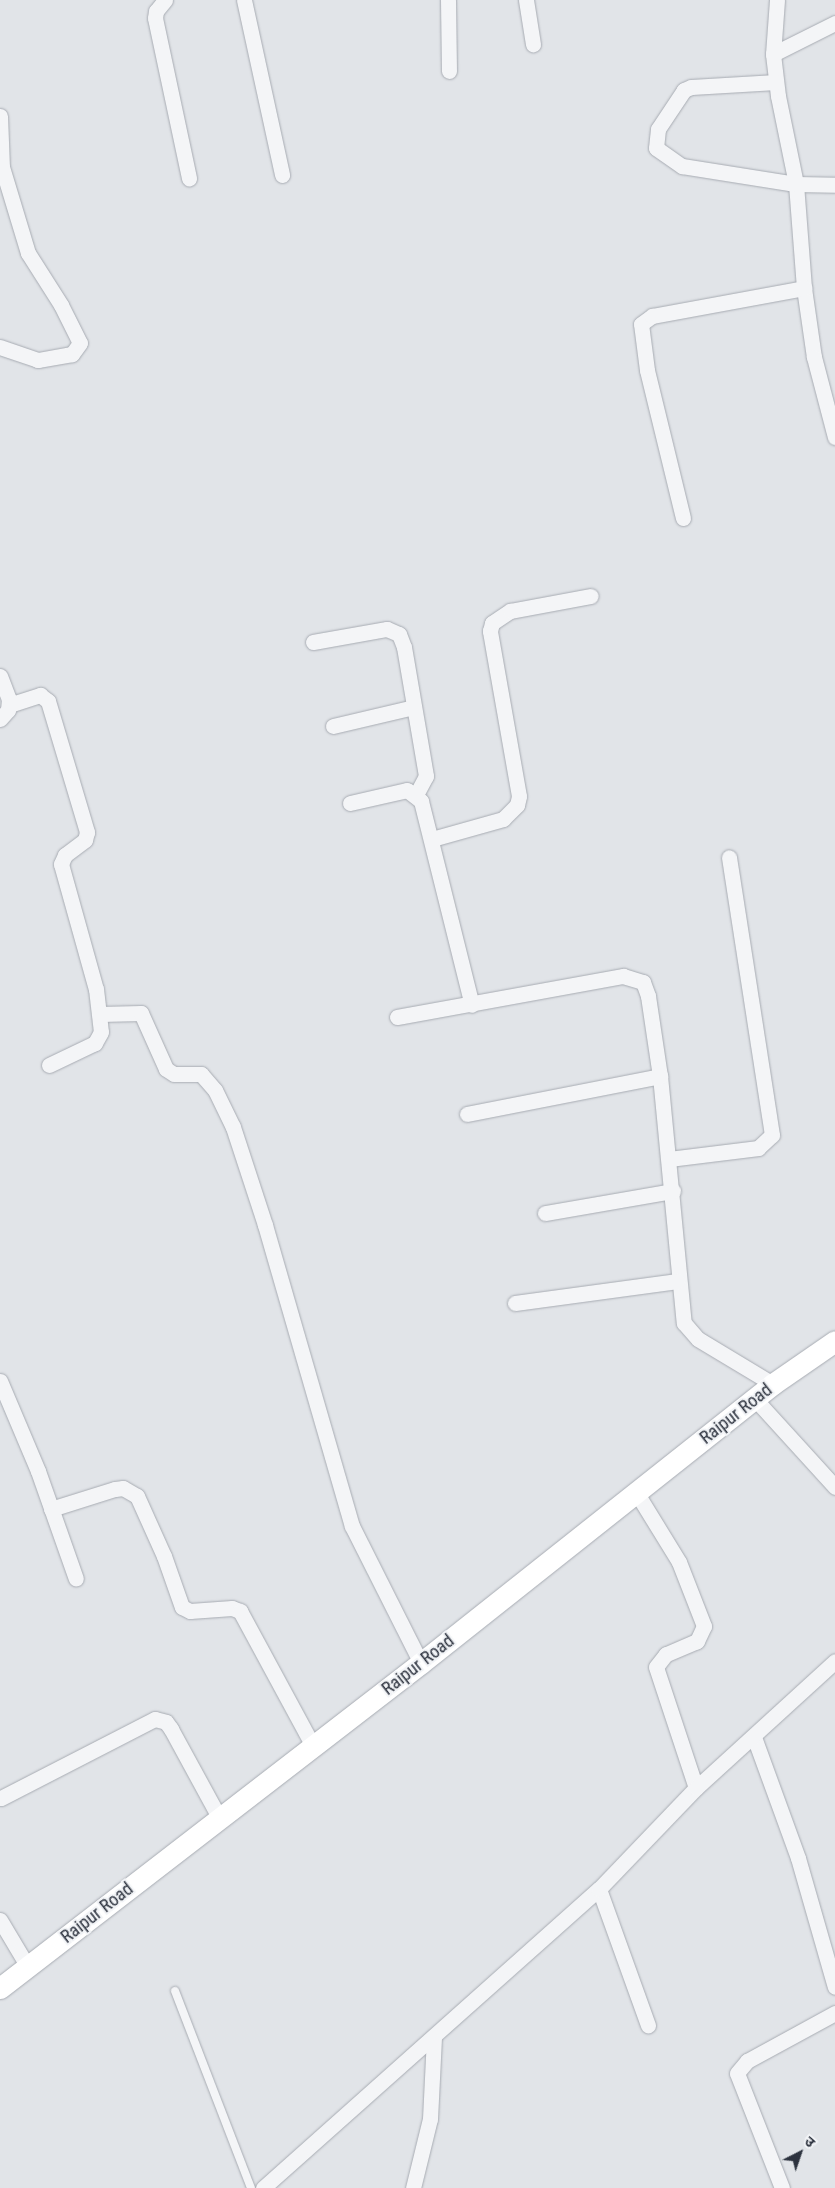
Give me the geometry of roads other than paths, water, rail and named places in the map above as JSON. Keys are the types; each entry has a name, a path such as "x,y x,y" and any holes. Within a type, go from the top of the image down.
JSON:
{"main road":[{"name":"Raipur Road","path":"0,1988 312,1744 421,1663 773,1384 835,1341"}],"street":[{"path":"164,0 156,11 155,18 190,178"},
{"path":"244,0 282,175"},
{"path":"448,0 449,71"},
{"path":"526,0 534,44"},
{"path":"777,0 773,54 776,82 796,184 804,288 814,357 835,437"},
{"path":"773,54 835,23"},
{"path":"776,82 691,86 680,94 673,110 662,122 655,143 663,156 682,166 796,184 835,185"},
{"path":"0,116 1,167 28,253 62,305 80,343 72,354 38,360 0,347"},
{"path":"683,518 647,370 641,324 652,316 804,288"},
{"path":"432,839 503,819 517,805 519,796 490,631 492,623 510,611 591,596"},
{"path":"313,642 388,629 395,631 404,647 426,776 416,794"},
{"path":"0,676 8,705"},
{"path":"0,719 8,705 40,695 52,709 87,832 85,840 65,855 61,864 100,1014 101,1032 94,1043 49,1065"},
{"path":"333,726 414,707"},
{"path":"350,803 401,790 416,794 425,811 472,1005"},
{"path":"669,1159 758,1148 772,1135 729,857"},
{"path":"398,1018 631,976 646,987 660,1076 673,1191 678,1281 682,1313 689,1332 773,1384"},
{"path":"100,1014 141,1013 166,1069 174,1074 201,1074 215,1090 233,1127 265,1225 352,1526 421,1663"},
{"path":"467,1114 660,1076"},
{"path":"544,1213 673,1191"},
{"path":"515,1303 678,1281"},
{"path":"0,1381 76,1579"},
{"path":"755,1398 835,1487"},
{"path":"51,1510 115,1489 123,1488 137,1496 164,1556 182,1607 190,1611 232,1608 240,1611 312,1744"},
{"path":"636,1492 679,1562 704,1626 700,1639 666,1654 656,1666 696,1788"},
{"path":"262,2188 599,1889 696,1788 835,1661"},
{"path":"1,1798 155,1719 166,1722 171,1729 219,1817"},
{"path":"754,1737 798,1858 835,1987"},
{"path":"599,1889 648,2024"},
{"path":"0,1920 28,1966"},
{"path":"782,2188 737,2073 747,2061 835,2013"},
{"path":"413,2188 430,2119 434,2037"}],"lane":[{"path":"175,1992 251,2188"}]}
